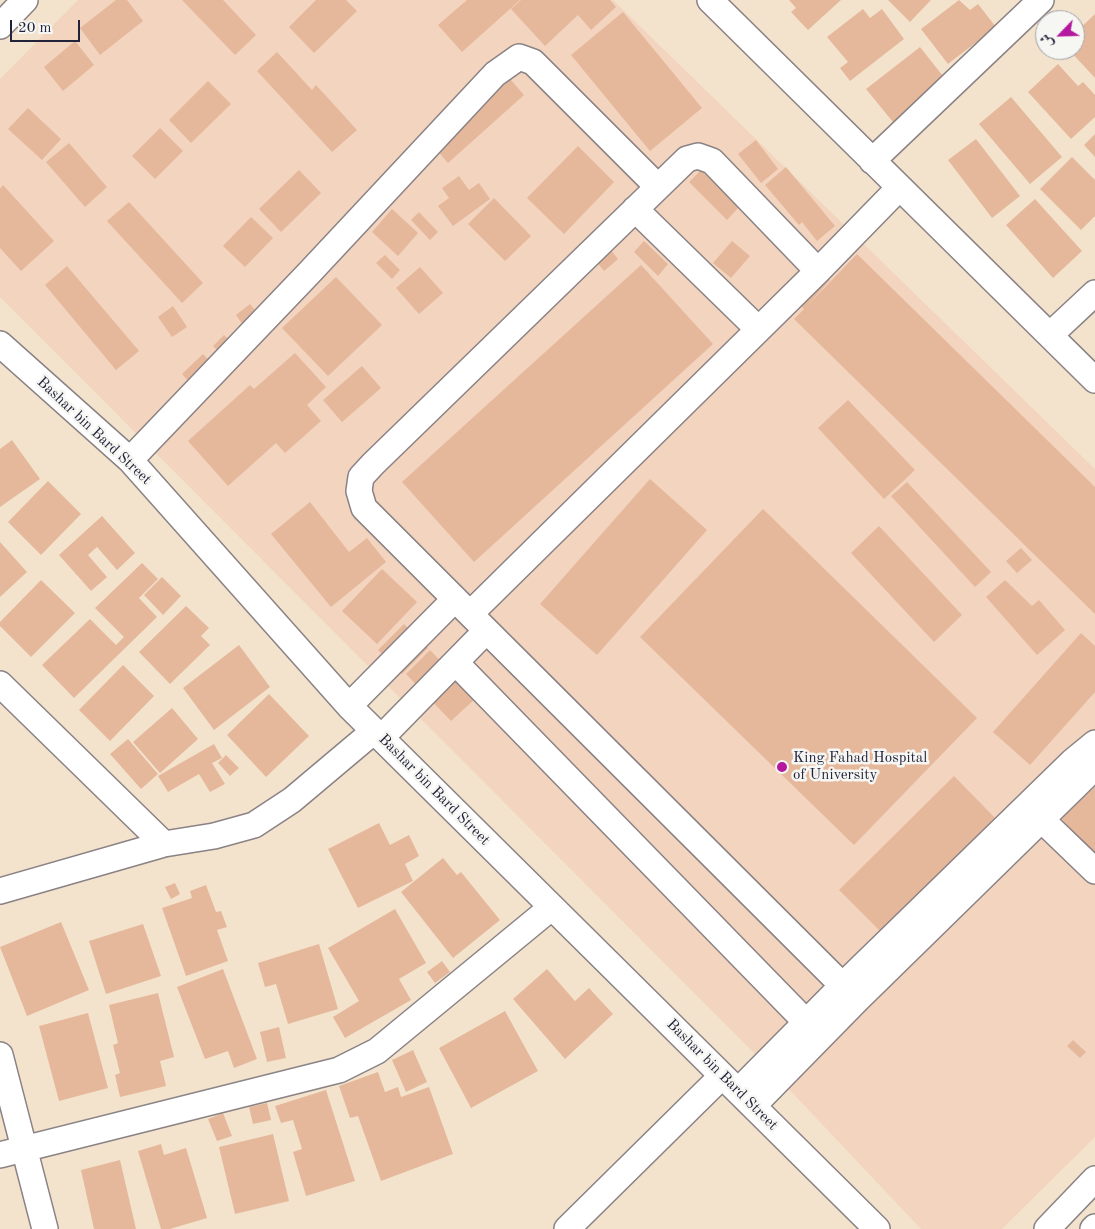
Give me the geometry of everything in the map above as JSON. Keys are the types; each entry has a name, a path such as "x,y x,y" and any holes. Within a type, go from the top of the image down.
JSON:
{"street":[{"path":"0,26 25,0"},
{"path":"710,0 1095,380"},
{"path":"872,161 1033,3"},
{"path":"130,460 310,273 496,74 519,57 533,62 658,187"},
{"path":"818,270 712,161 698,156 687,159 361,477 359,491 364,508 850,993"},
{"path":"349,706 470,615 899,188"},
{"path":"635,209 758,329"},
{"path":"1050,335 1095,292"},
{"name":"Bashar bin Bard Street","path":"0,344 130,460 349,706 877,1229"},
{"path":"0,891 164,844 214,836 254,825 292,800 377,734 456,663 470,615"},
{"path":"456,663 807,1023"},
{"path":"0,684 164,844"},
{"path":"738,1091 807,1023 850,993 1073,761 1095,743"},
{"path":"567,1229 738,1091 850,993 1042,820 1095,767"},
{"path":"1042,820 1095,871"},
{"path":"11,1152 339,1070 378,1051 552,907"},
{"path":"0,1056 11,1152 45,1229"},
{"path":"1046,1229 1095,1179"}],"shaded area":[{"name":"King Fahad Hospital of University","path":"78,0 613,0 1095,469 1095,1137 1002,1229 921,1229 765,1064 0,297 0,79"}],"building":[{"path":"116,0 127,0 143,21 100,55 80,28"},
{"path":"182,0 223,0 256,35 235,55"},
{"path":"316,0 346,0 357,11 314,53 289,27"},
{"path":"467,0 520,0 462,52 438,25"},
{"path":"521,0 610,0 616,7 591,30 578,15 545,46 511,9"},
{"path":"789,0 841,0 808,30 791,12 796,8"},
{"path":"888,0 931,0 910,22"},
{"path":"959,0 970,10 978,4 996,27 948,64 921,29"},
{"path":"863,9 870,18 882,9 904,39 850,81 840,68 848,62 827,37"},
{"path":"623,12 702,108 650,151 571,55"},
{"path":"1095,14 1095,78 1078,60 1085,60 1085,24"},
{"path":"75,41 94,65 63,91 44,67"},
{"path":"920,47 950,85 897,127 866,89"},
{"path":"277,52 312,90 316,85 357,130 332,152 257,71"},
{"path":"1058,64 1078,86 1083,82 1095,95 1095,117 1071,139 1028,92"},
{"path":"510,79 524,95 448,163 434,147"},
{"path":"208,81 231,104 191,143 169,120"},
{"path":"1011,97 1062,157 1030,184 979,124"},
{"path":"28,108 61,139 42,160 8,129"},
{"path":"160,128 183,151 155,179 132,156"},
{"path":"1095,134 1095,157 1084,145"},
{"path":"976,139 1020,196 992,218 948,160"},
{"path":"756,140 778,169 761,183 738,154"},
{"path":"69,143 107,187 85,207 46,162"},
{"path":"578,146 614,182 564,234 527,198"},
{"path":"1072,157 1095,180 1095,216 1081,230 1040,189"},
{"path":"786,167 835,226 817,241 802,222 799,225 765,185"},
{"path":"299,170 321,193 281,232 259,209"},
{"path":"701,170 739,207 727,220 689,182"},
{"path":"459,176 469,190 479,183 490,199 453,226 438,206 449,198 442,188"},
{"path":"3,185 54,241 21,271 0,248 0,189"},
{"path":"494,198 531,236 505,261 468,224"},
{"path":"1035,199 1082,251 1053,278 1006,225"},
{"path":"129,202 203,283 182,303 107,221"},
{"path":"392,209 418,233 398,256 372,232"},
{"path":"419,212 438,232 430,240 411,220"},
{"path":"251,217 273,238 245,267 223,246"},
{"path":"644,241 668,264 658,276 634,252"},
{"path":"732,241 750,256 731,278 713,263"},
{"path":"610,249 618,259 604,271 595,260"},
{"path":"857,254 1095,487 1095,614 794,319 804,309 795,300 822,272 830,280 806,307"},
{"path":"385,255 400,270 392,279 376,263"},
{"path":"641,265 713,344 474,562 402,482"},
{"path":"67,266 139,351 116,370 45,285"},
{"path":"420,267 443,293 419,314 396,288"},
{"path":"336,277 382,325 328,376 282,328"},
{"path":"250,304 263,320 248,332 236,315"},
{"path":"173,306 187,327 172,337 158,317"},
{"path":"224,335 234,345 223,356 213,346"},
{"path":"295,353 326,387 307,405 321,421 285,453 276,443 228,486 188,441 250,385 254,389"},
{"path":"203,354 213,364 192,385 182,374"},
{"path":"362,366 381,388 342,422 323,400"},
{"path":"848,400 915,470 884,499 818,428"},
{"path":"12,440 40,479 0,507 0,449"},
{"path":"650,479 707,530 597,655 540,604"},
{"path":"48,481 81,514 41,555 8,522"},
{"path":"907,482 991,572 975,587 891,496"},
{"path":"310,502 349,552 367,538 386,562 331,607 271,534"},
{"path":"763,509 977,718 854,845 640,637"},
{"path":"102,516 135,553 117,570 97,547 88,555 107,577 91,591 59,555"},
{"path":"879,526 962,615 934,642 851,553"},
{"path":"0,542 27,572 0,597"},
{"path":"1021,548 1032,560 1017,573 1006,561"},
{"path":"142,563 158,579 139,598 157,617 74,698 42,665 90,619 116,645 124,637 95,608"},
{"path":"382,569 417,602 377,644 342,611"},
{"path":"162,577 181,596 163,615 144,595"},
{"path":"41,580 75,613 31,657 0,626 0,622"},
{"path":"1005,580 1032,606 1039,600 1065,630 1037,655 986,597"},
{"path":"186,606 209,628 201,636 210,645 170,684 139,652"},
{"path":"404,624 428,648 402,674 378,650"},
{"path":"1081,633 1095,646 1095,692 1030,765 993,732"},
{"path":"239,645 270,687 214,730 183,688"},
{"path":"430,650 476,698 451,721 406,674"},
{"path":"123,665 154,696 110,741 79,710"},
{"path":"269,694 309,736 266,777 227,735"},
{"path":"172,708 198,739 160,773 133,742"},
{"path":"128,739 158,774 141,789 110,754"},
{"path":"214,744 222,758 212,763 225,784 210,792 199,774 168,792 158,776"},
{"path":"226,755 239,768 230,776 218,763"},
{"path":"954,776 995,818 880,931 839,890"},
{"path":"1095,787 1095,856 1061,818"},
{"path":"379,823 390,845 409,835 419,856 405,864 413,881 358,908 328,849"},
{"path":"443,858 457,875 461,872 500,920 453,958 401,892"},
{"path":"175,883 180,894 171,899 165,887"},
{"path":"206,885 216,912 221,911 227,927 217,930 228,961 186,976 162,908 192,898 190,891"},
{"path":"395,909 426,963 399,979 411,1000 345,1038 333,1017 359,1001 328,948"},
{"path":"61,922 89,990 27,1016 0,947"},
{"path":"143,924 161,976 106,994 89,941"},
{"path":"319,944 338,1009 288,1024 276,984 265,987 258,963"},
{"path":"442,961 450,972 435,983 427,972"},
{"path":"223,969 257,1059 234,1068 228,1051 205,1059 177,987"},
{"path":"547,969 575,1001 589,988 613,1014 565,1059 513,999"},
{"path":"158,993 174,1057 160,1061 166,1086 120,1097 115,1075 120,1073 113,1045 118,1043 109,1005"},
{"path":"505,1011 538,1071 471,1108 439,1048"},
{"path":"88,1013 108,1088 59,1101 39,1026"},
{"path":"279,1027 286,1058 267,1062 260,1032"},
{"path":"1073,1040 1086,1052 1080,1058 1067,1046"},
{"path":"413,1050 427,1082 406,1092 392,1060"},
{"path":"378,1072 385,1092 398,1087 401,1097 429,1087 453,1154 381,1181 358,1116 350,1118 339,1086"},
{"path":"326,1090 355,1181 306,1196 293,1152 302,1149 293,1120 281,1123 275,1106"},
{"path":"267,1103 271,1120 253,1124 249,1107"},
{"path":"223,1113 232,1136 217,1141 208,1119"},
{"path":"273,1134 289,1201 235,1214 219,1147"},
{"path":"161,1144 164,1155 186,1148 207,1218 170,1229 161,1229 138,1151"},
{"path":"120,1160 136,1229 94,1229 81,1170"}],"place":[{"name":"King Fahad Hospital of University","path":"782,767"}]}
